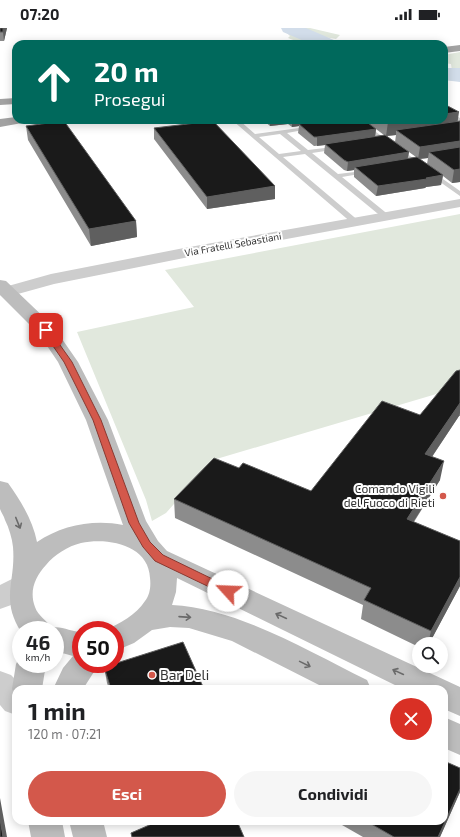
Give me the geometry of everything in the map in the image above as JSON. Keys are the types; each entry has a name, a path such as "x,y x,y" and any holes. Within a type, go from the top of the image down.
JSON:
{"highway":[{"path":"448,47 460,43"},
{"path":"448,48 460,48"},
{"path":"0,102 12,101"},
{"path":"0,117 12,115"},
{"path":"0,123 12,121"}],"main road":[{"path":"3,288 46,330 68,362 97,420 134,523 153,551 164,572 164,589 158,605 146,620 132,631 124,634"},
{"path":"0,489 15,517 24,540 26,554 15,586 21,609 28,621"},
{"path":"15,586 35,558 51,545 70,536 84,533 111,531 130,536 153,551 425,685"},
{"path":"146,620 170,616 189,617 239,631 348,685"},
{"path":"28,685 30,673"},
{"path":"70,685 78,673"},
{"path":"448,696 460,702"},
{"path":"448,734 460,740"},
{"path":"46,825 48,837"},
{"path":"87,825 90,837"}],"street":[{"name":"Via Fratelli Sebastiani","path":"3,288 460,203"},
{"path":"0,684 12,697"}],"lane":[{"path":"448,113 460,120"},
{"path":"240,124 356,222"},
{"path":"362,124 384,140 421,163 460,194"},
{"path":"253,136 319,126"},
{"path":"282,132 386,216"},
{"path":"376,141 392,139"},
{"path":"278,156 345,146"},
{"path":"402,166 421,163"},
{"path":"337,176 373,170"}],"shaded area":[{"path":"297,28 310,28 340,35 336,39 318,36"},
{"path":"292,31 305,33 313,40 293,40 288,38 290,36 287,33"},
{"path":"460,52 460,81 448,80 448,70 452,71 451,64 448,64 448,54"},
{"path":"460,214 460,387 213,460 166,513 152,521 146,500 77,332 194,307 165,270"}],"building":[{"path":"0,28 3,28 3,32 0,32"},
{"path":"448,106 459,112 448,113"},
{"path":"460,121 460,141 420,147 396,130 448,124 448,123"},
{"path":"41,124 66,124 136,221 89,229 26,126"},
{"path":"188,124 216,124 275,186 207,197 154,128"},
{"path":"299,124 369,124 376,129 317,137 314,137"},
{"path":"385,135 409,152 348,162 325,144"},
{"path":"460,147 460,169 454,170 429,152"},
{"path":"417,157 443,175 426,178 427,179 378,186 355,167"},
{"path":"460,370 460,403 425,454 444,461 407,519 460,541 460,577 431,631 364,600 371,588 174,499 214,458 239,468 243,463 311,491 382,401 420,415 456,371"},
{"path":"183,642 202,685 110,685 106,673 124,673 124,661"},
{"path":"448,763 460,768 460,789 448,815"},
{"path":"0,818 3,837 0,837"},
{"path":"149,825 239,825 244,837 132,837 131,833"},
{"path":"373,825 444,825 438,837 394,837"}],"waterway":[{"path":"290,28 318,40"},
{"path":"448,74 460,75"}],"place":[{"name":"Comando Vigili del Fuoco di Rieti","path":"443,496"},
{"name":"Bar Deli","path":"152,675"}],"route":[{"path":"46,330 68,362 97,420 125,501 134,523 146,544 159,558 228,591"}]}
